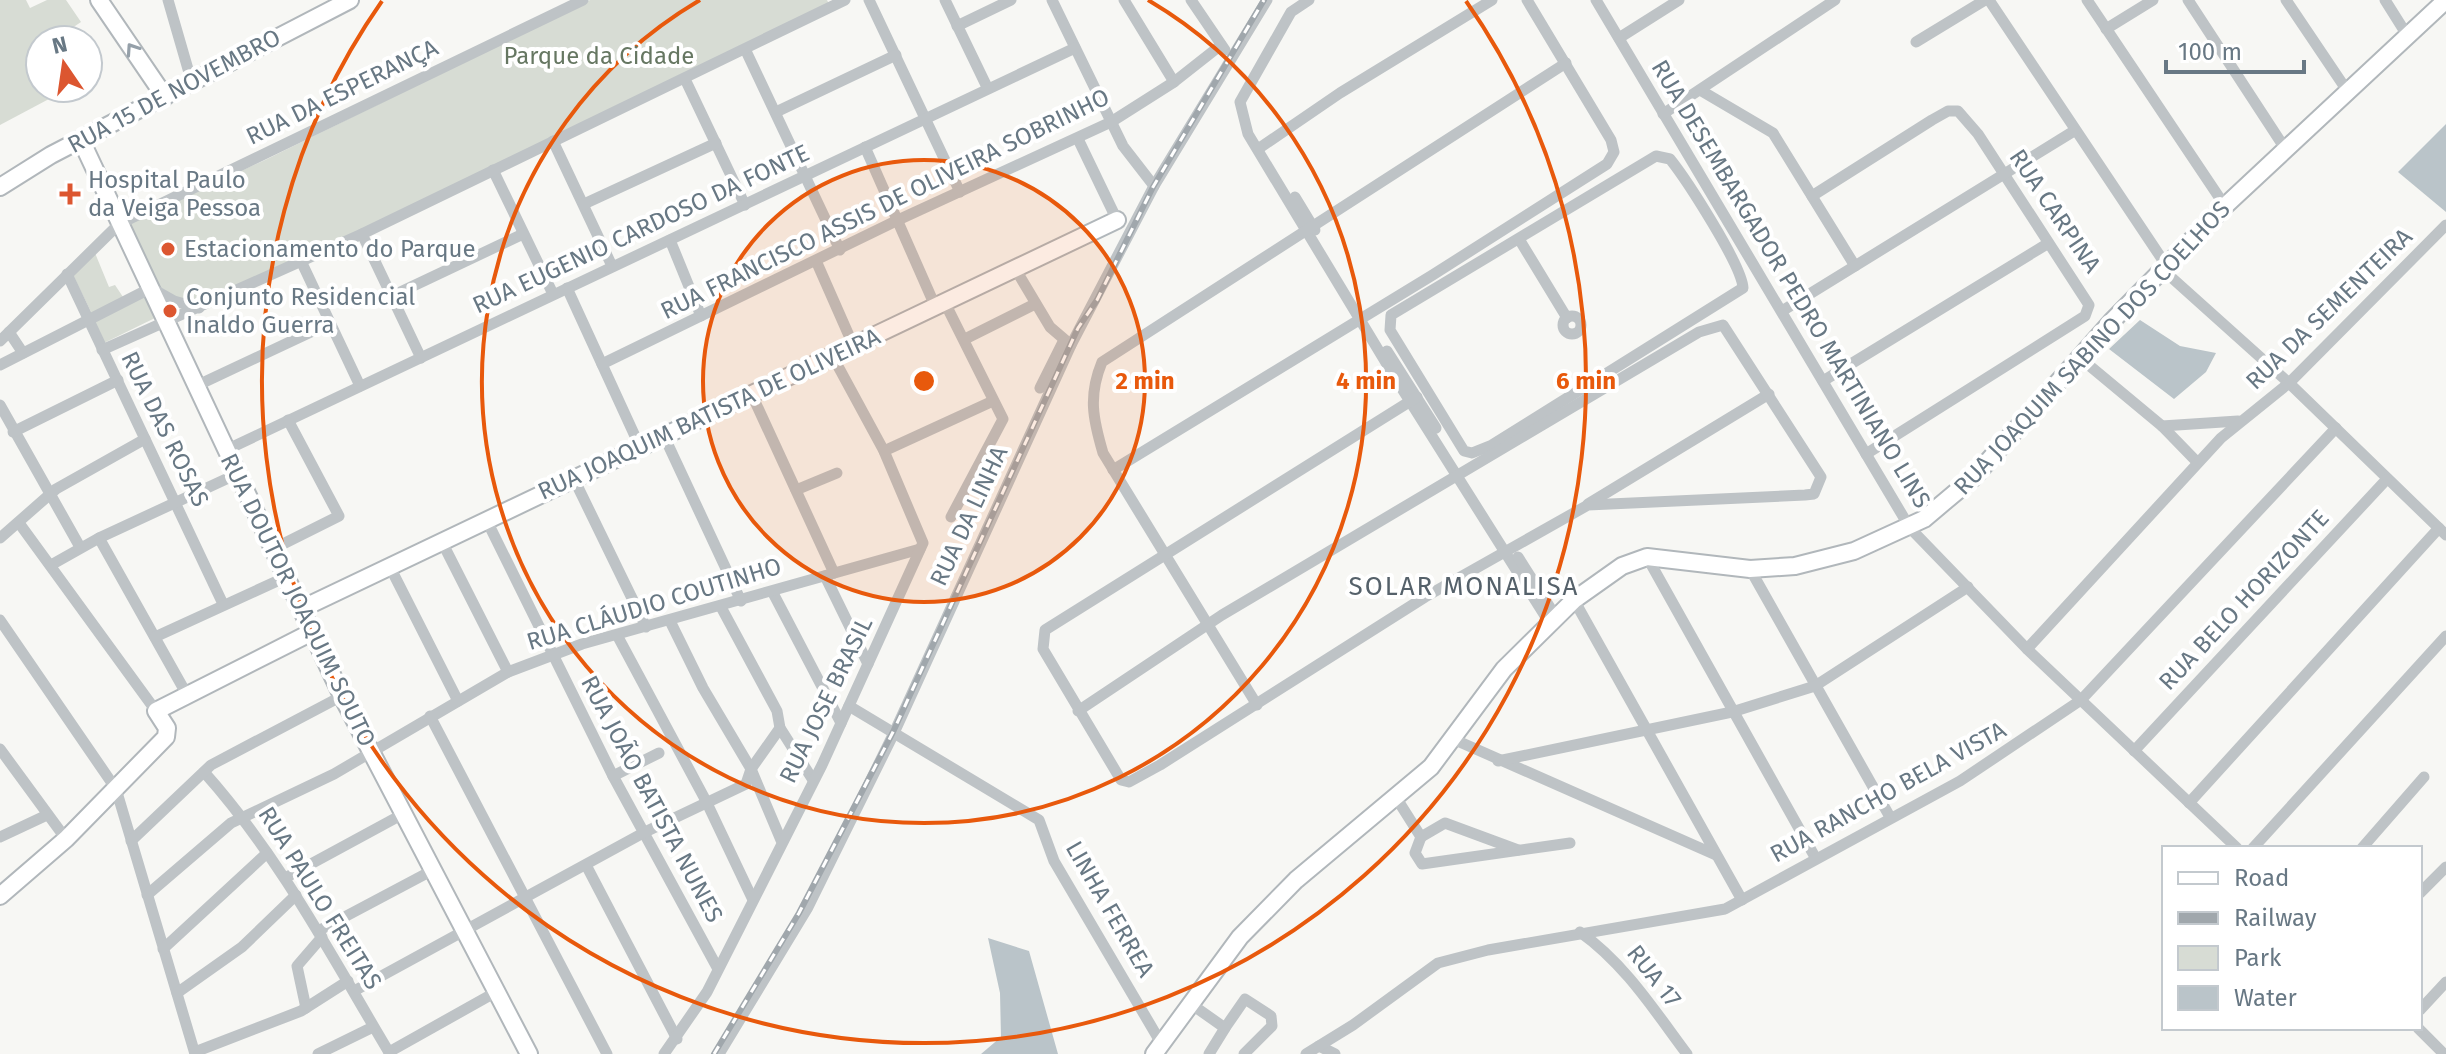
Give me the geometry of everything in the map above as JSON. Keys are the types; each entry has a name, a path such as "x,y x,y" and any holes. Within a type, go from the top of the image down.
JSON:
{"street":[{"path":"99,0 165,97"},
{"path":"168,0 192,83"},
{"name":"RUA 15 DE NOVEMBRO","path":"0,187 81,140 350,0"},
{"name":"RUA DA ESPERANÇA","path":"5,337 119,224 583,0"},
{"path":"869,0 960,192"},
{"path":"945,0 987,87"},
{"path":"957,26 1011,0"},
{"path":"1052,0 1111,122 1133,161 1154,186"},
{"path":"1124,0 1174,82"},
{"path":"1191,0 1231,56"},
{"name":"RUA DA LINHA","path":"719,1054 807,909 894,733 1067,344 1154,186 1267,0"},
{"path":"1309,0 1291,12 1240,102 1244,120 1414,400 1552,619"},
{"path":"1261,148 1340,93 1492,0"},
{"path":"1113,470 1607,164 1614,152 1611,140 1527,0"},
{"name":"RUA DESEMBARGADOR PEDRO MARTINIANO LINS","path":"1596,0 1910,528 2027,649 2235,846"},
{"path":"1619,38 1679,0"},
{"path":"1663,114 1835,0"},
{"path":"1916,42 1987,0 2164,267 2443,531 2189,803"},
{"path":"2087,0 2225,206"},
{"path":"2106,29 2153,0"},
{"path":"2188,0 2286,150"},
{"path":"2286,0 2348,92"},
{"path":"2385,0 2407,35"},
{"name":"RUA JOAQUIM SABINO DOS COELHOS","path":"1647,557 1750,569 1814,562 1910,528 1937,510 1974,477 2079,357 2164,267 2446,0"},
{"path":"102,350 362,234 746,51 841,1"},
{"name":"RUA FRANCISCO ASSIS DE OLIVEIRA SOBRINHO","path":"602,364 817,263 898,220 1111,122 1174,82 1221,45"},
{"name":"RUA EUGENIO CARDOSO DA FONTE","path":"226,450 987,87 1075,48"},
{"path":"746,51 840,250"},
{"path":"776,112 896,55"},
{"path":"1257,705 1103,453 1091,412 1093,383 1102,362 1566,63"},
{"path":"685,79 745,205"},
{"path":"1700,90 1771,130 1855,266"},
{"name":"RUA CARPINA","path":"1812,196 1911,132 1955,110 1969,120 2089,305 2087,314 1866,454"},
{"path":"1782,311 2074,131"},
{"path":"1078,139 1117,220"},
{"name":"RUA DOUTOR JOAQUIM SOUTO","path":"81,140 342,696 466,930 527,1053"},
{"path":"553,141 612,266"},
{"path":"584,204 716,143"},
{"path":"865,147 940,305 965,339 1002,424 951,517"},
{"path":"1656,156 1665,157 1673,163 1716,233 1742,280 1743,289 1517,430 1486,448 1467,453 1395,340 1389,320 1402,307 1519,239 1656,156"},
{"path":"493,170 553,294"},
{"name":"RUA JOAQUIM BATISTA DE OLIVEIRA","path":"301,609 1117,220"},
{"path":"1716,233 1729,223"},
{"name":"RUA DA SEMENTEIRA","path":"2027,649 2197,462 2239,421 2289,383 2446,225"},
{"path":"362,234 421,358"},
{"path":"392,296 523,234"},
{"path":"1519,239 1567,318"},
{"path":"670,240 701,316"},
{"path":"1823,381 2047,244"},
{"path":"301,261 360,386"},
{"path":"817,263 854,347"},
{"path":"1016,270 1035,304 1067,344 1040,388"},
{"name":"RUA DAS ROSAS","path":"67,274 223,604"},
{"path":"0,365 151,288 174,301 199,308"},
{"path":"567,288 640,447"},
{"path":"965,339 1035,304"},
{"path":"196,386 330,323"},
{"path":"1078,711 1209,623 1699,332 1723,325 1821,477 1814,494 1668,504 1588,505"},
{"path":"5,337 23,353"},
{"path":"833,357 884,451 923,539 920,549"},
{"path":"2079,357 2162,426 2197,462"},
{"path":"13,432 118,380"},
{"path":"1414,400 1045,630 1043,649 1121,780 1129,782 1257,705 1425,597 1588,505 1769,394"},
{"path":"752,395 796,490 868,664"},
{"path":"884,451 993,401"},
{"path":"0,405 80,547"},
{"path":"273,549 338,517 288,420"},
{"path":"2162,426 2239,421"},
{"name":"RUA RANCHO BELA VISTA","path":"1306,1054 1373,1011 1432,966 1488,950 1580,932 1715,912 1960,781 2081,700 2336,428"},
{"path":"664,436 741,601"},
{"path":"0,538 48,495 145,439"},
{"path":"796,490 837,473"},
{"path":"51,565 80,547 237,474"},
{"path":"573,477 646,627"},
{"name":"RUA BELO HORIZONTE","path":"2134,751 2386,480"},
{"name":"RUA JOÃO BATISTA NUNES","path":"486,519 613,776 718,969"},
{"path":"0,896 66,839 168,735 156,711 19,523"},
{"path":"99,538 186,693"},
{"path":"441,540 508,672"},
{"name":"RUA CLÁUDIO COUTINHO","path":"147,895 221,829 242,816 294,795 508,672 551,654 920,549"},
{"name":"RUA JOSE BRASIL","path":"664,1054 677,1039 718,969 753,900 841,723 920,549"},
{"path":"1158,1049 1240,937 1285,890 1397,799 1431,767 1504,669 1552,619 1622,566 1647,557 1815,857"},
{"path":"390,567 458,701"},
{"path":"1750,569 1890,817"},
{"path":"155,637 286,577"},
{"path":"1498,761 1732,712 1815,686 1968,587"},
{"path":"773,593 841,723"},
{"path":"1574,600 1742,900"},
{"path":"721,607 777,711 780,728 813,780"},
{"path":"0,620 116,789 195,1053 306,1008 466,930 645,832 746,784 751,769 780,728"},
{"path":"670,621 703,688 751,769 781,840"},
{"path":"156,711 186,693 312,632"},
{"path":"617,635 706,801 753,900"},
{"path":"2255,846 2446,636"},
{"path":"131,841 222,758 342,696"},
{"name":"LINHA FERREA","path":"849,706 1039,820 1054,861 1158,1049"},
{"path":"430,716 607,1054"},
{"path":"1453,739 1716,855"},
{"path":"0,749 66,839"},
{"path":"613,776 659,753"},
{"name":"RUA PAULO FREITAS","path":"204,772 242,816 285,878 389,1053"},
{"path":"2364,846 2424,777"},
{"path":"1397,799 1421,837"},
{"path":"285,878 403,814"},
{"path":"0,837 47,815"},
{"path":"1519,850 1445,823 1421,837 1415,853 1418,860 1427,865 1570,843"},
{"path":"163,949 267,853"},
{"path":"586,865 677,1039"},
{"path":"2422,891 2446,867"},
{"path":"306,1008 297,966 320,934 433,870"},
{"path":"177,993 242,947 296,895"},
{"name":"RUA 17","path":"1580,932 1607,952 1626,973 1687,1054"},
{"path":"2422,1008 2446,982"},
{"path":"389,1053 496,992"},
{"path":"1209,1054 1245,999 1271,1016 1272,1026 1244,1054"},
{"path":"1191,1004 1225,1028"},
{"path":"318,1054 373,1027"},
{"path":"2420,1030 2444,1054"},
{"path":"1319,1046 1335,1054"}],"green space":[{"path":"0,0 26,0 30,8 47,0 66,0 81,22 78,24 24,24 24,104 40,104 0,125"},
{"name":"Parque da Cidade","path":"590,0 827,0 829,4 369,227 203,300 162,294 125,224 265,160"},
{"path":"95,253 109,287 115,285 123,297 92,314 73,275"},
{"path":"146,295 157,317 104,343 93,321"}],"water":[{"path":"2446,124 2446,212 2398,172"},
{"path":"2140,320 2180,346 2216,353 2206,372 2174,399 2109,349"},
{"path":"988,938 1029,951 1058,1054 981,1054 1001,1037 1000,993"}],"railway":[{"path":"714,1054 799,913 893,732 1078,328 1097,300 1153,187 1264,0"}],"place":[{"name":"Hospital Paulo da Veiga Pessoa","path":"70,194"},
{"name":"Estacionamento do Parque","path":"168,249"},
{"name":"Conjunto Residencial Inaldo Guerra","path":"170,311"}],"district":[{"name":"SOLAR MONALISA","path":"1464,586"}]}
